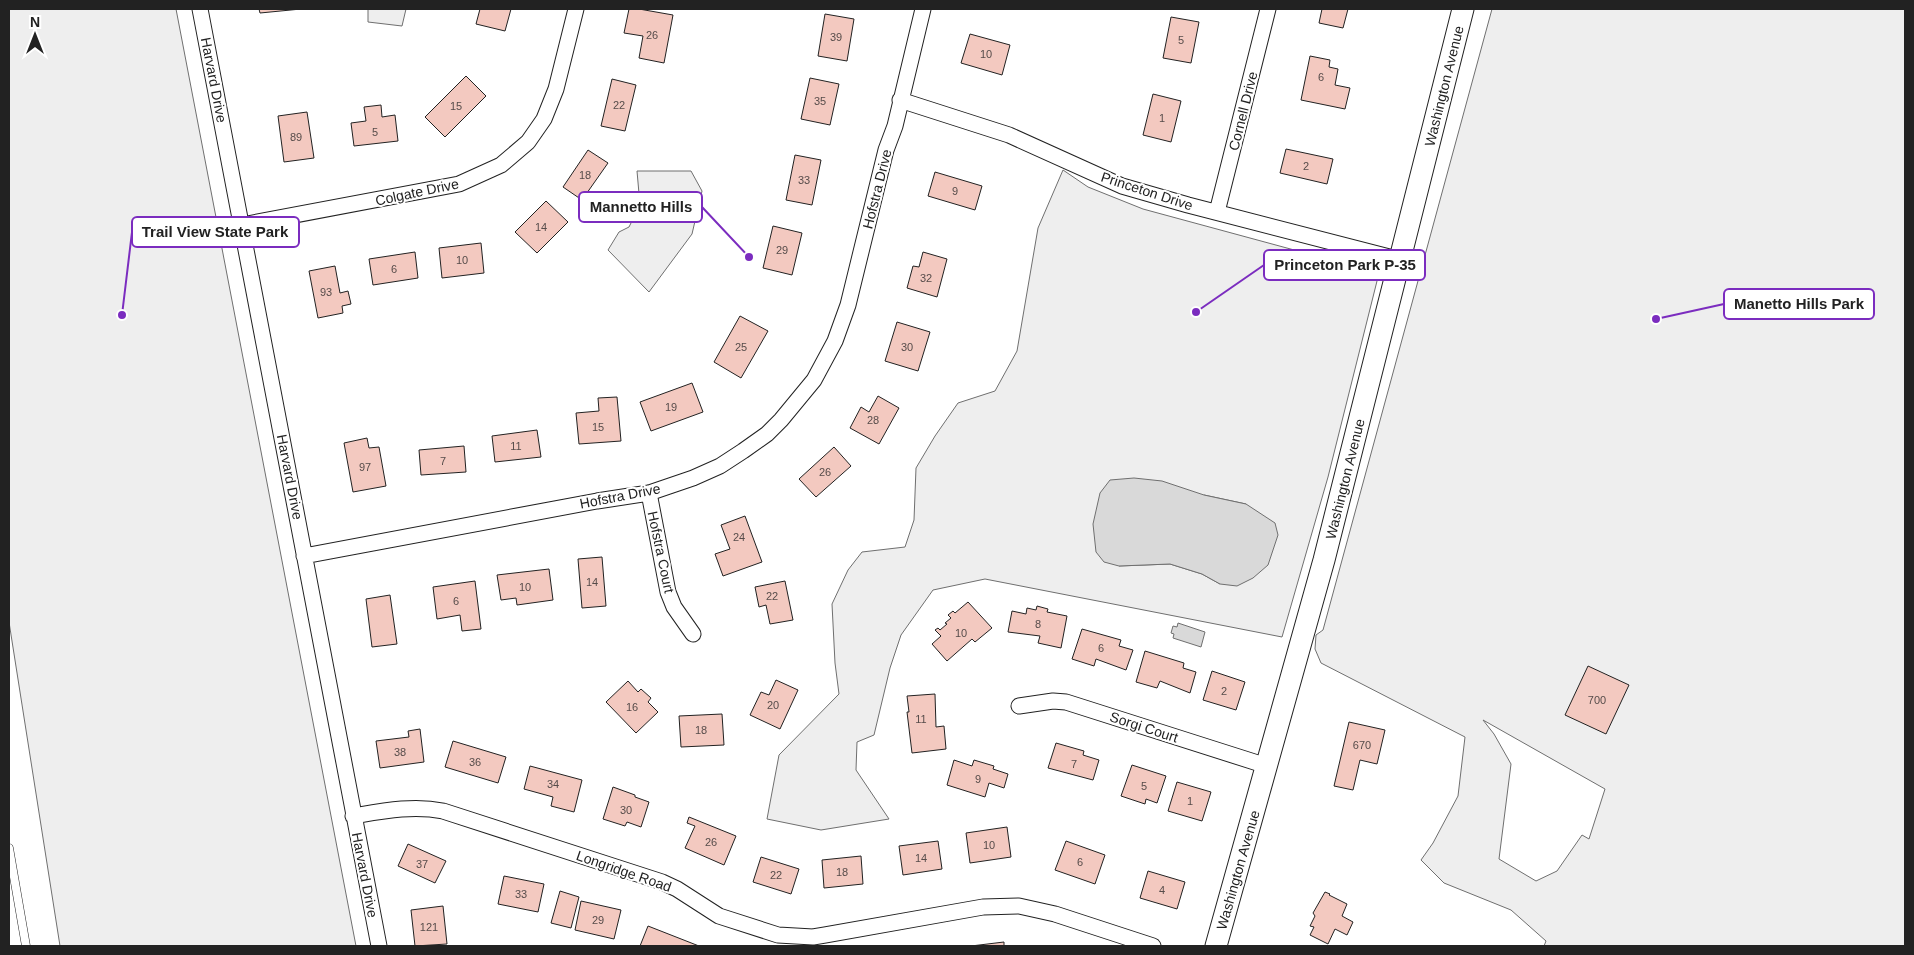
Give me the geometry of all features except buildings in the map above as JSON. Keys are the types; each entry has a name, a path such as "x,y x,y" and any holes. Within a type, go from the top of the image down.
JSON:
{"main road":[{"name":"Washington Avenue","path":"1216,946 1324,560 1463,9"}],"street":[{"name":"Harvard Drive","path":"200,9 379,946"},
{"name":"Colgate Drive","path":"242,225 459,184 501,165 528,142 544,119 556,90 576,9"},
{"name":"Hofstra Drive","path":"304,556 649,493 693,478 720,466 767,434 814,380 835,341 848,305 886,150 895,126 923,9"},
{"name":"Cornell Drive","path":"1217,212 1268,9"},
{"name":"Princeton Drive","path":"900,100 1009,135 1122,186 1400,260"},
{"name":"Hofstra Court","path":"649,493 668,592 674,607 693,634"},
{"name":"Sorgi Court","path":"1019,706 1053,701 1066,702 1267,766"},
{"name":"Longridge Road","path":"353,816 406,808 429,808 443,811 662,882 677,889 719,916 778,935 825,935 983,907 1019,906 1055,914 1153,946"}],"lane":[{"path":"9,848 26,946"}],"shaded area":[{"path":"9,9 176,9 356,946 60,946 9,622"},
{"path":"368,9 406,9 402,26 368,22"},
{"path":"1492,9 1905,9 1905,946 1544,946 1546,941 1511,910 1444,883 1421,860 1433,843 1458,796 1465,737 1321,663 1315,649 1316,635 1323,630","holes":["1483,720 1605,789 1589,839 1582,835 1557,871 1536,881 1499,859 1511,764 1494,734"]},
{"path":"1063,170 1088,187 1143,209 1379,273 1328,477 1282,637 985,579 933,590 901,635 890,668 874,735 857,742 856,770 889,819 821,830 767,819 779,755 839,694 835,663 832,604 848,570 862,552 905,547 914,520 916,468 958,403 995,391 1017,351 1038,228","holes":["1204,495 1246,504 1220,584 1202,574 1170,564 1119,566"]},
{"path":"637,171 691,171 702,191 692,234 649,292 608,250 619,232 629,227 640,205"},
{"path":"1134,478 1162,481 1204,495 1246,504 1275,523 1278,535 1268,565 1253,578 1237,586 1220,584 1202,574 1170,564 1119,566 1104,562 1096,552 1093,524 1100,493 1110,480"},
{"path":"1178,623 1205,632 1201,647 1173,638 1174,634 1171,633 1173,626 1177,627"}],"place":[{"name":"Mannetto Hills","path":"749,257"},
{"name":"Princeton Park P-35","path":"1196,312"},
{"name":"Trail View State Park","path":"122,315"},
{"name":"Manetto Hills Park","path":"1656,319"}]}
